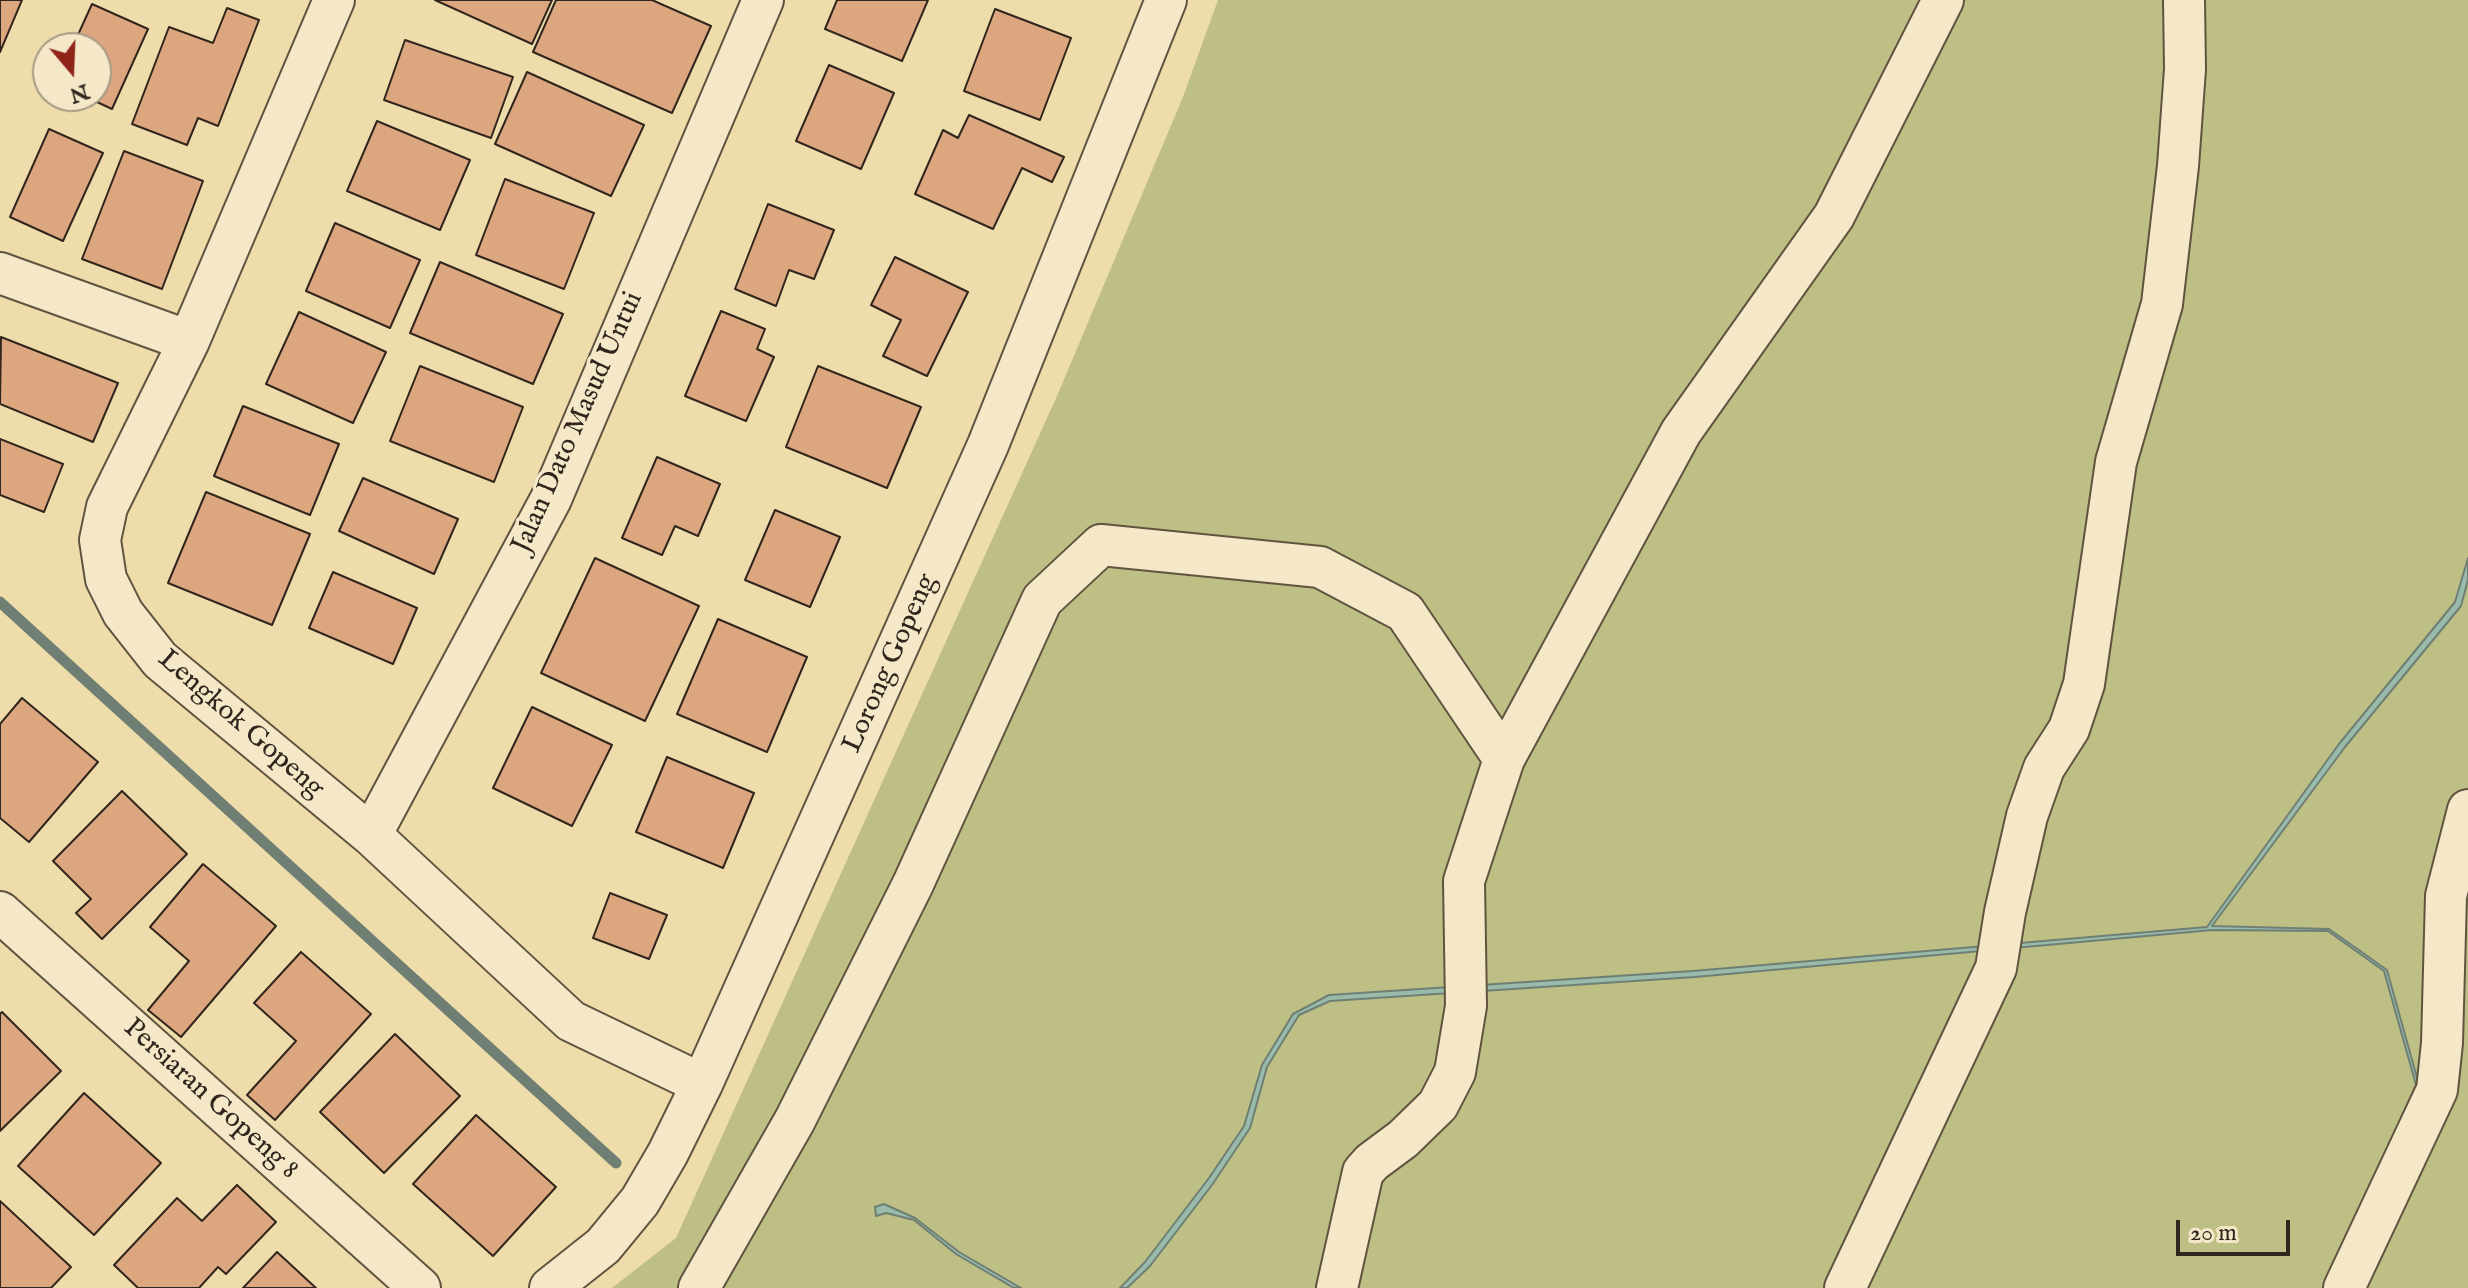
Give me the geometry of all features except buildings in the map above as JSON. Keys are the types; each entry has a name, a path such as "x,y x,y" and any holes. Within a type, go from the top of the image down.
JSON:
{"street":[{"name":"Jalan Dato Masud Untui","path":"371,835 551,499 763,0"},
{"name":"Lorong Gopeng","path":"550,1288 603,1246 640,1201 702,1084 988,445 1166,0"},
{"path":"1337,1288 1363,1172 1438,1105 1455,1072 1466,1006 1464,881 1504,759 1681,432 1834,216 1943,0"},
{"path":"1845,1288 1996,968 2027,816 2044,768 2069,729 2084,684 2116,462 2162,304 2178,166 2185,69 2184,0"},
{"name":"Lengkok Gopeng","path":"331,1 189,341 107,507 100,540 106,579 123,613 160,660 371,835 571,1021 702,1084"},
{"path":"0,273 189,341"},
{"path":"699,1288 795,1120 893,926 1042,600 1101,545 1320,567 1405,612 1504,759"},
{"path":"2344,1288 2437,1090 2442,1043 2446,896 2468,810"},
{"name":"Persiaran Gopeng 8","path":"0,912 420,1288"}],"green space":[{"path":"1218,0 2468,0 2468,1288 612,1288 676,1238 1057,396 1183,97"}],"shaded area":[{"path":"2468,558 2468,580 2461,606 2345,747 2212,926 2329,929 2387,970 2419,1085 2325,1288 2416,1085 2384,971 2328,931 2212,930 1695,977 1330,1001 1299,1015 1267,1067 1250,1128 1212,1185 1150,1266 1127,1288 1120,1288 1145,1262 1244,1126 1262,1065 1293,1014 1329,995 1693,971 2207,927 2339,744 2455,602"},
{"path":"884,1204 915,1218 959,1252 1021,1288 1014,1288 956,1254 914,1220 886,1213 876,1216 875,1207"}],"waterway":[{"path":"0,602 616,1163"}]}
